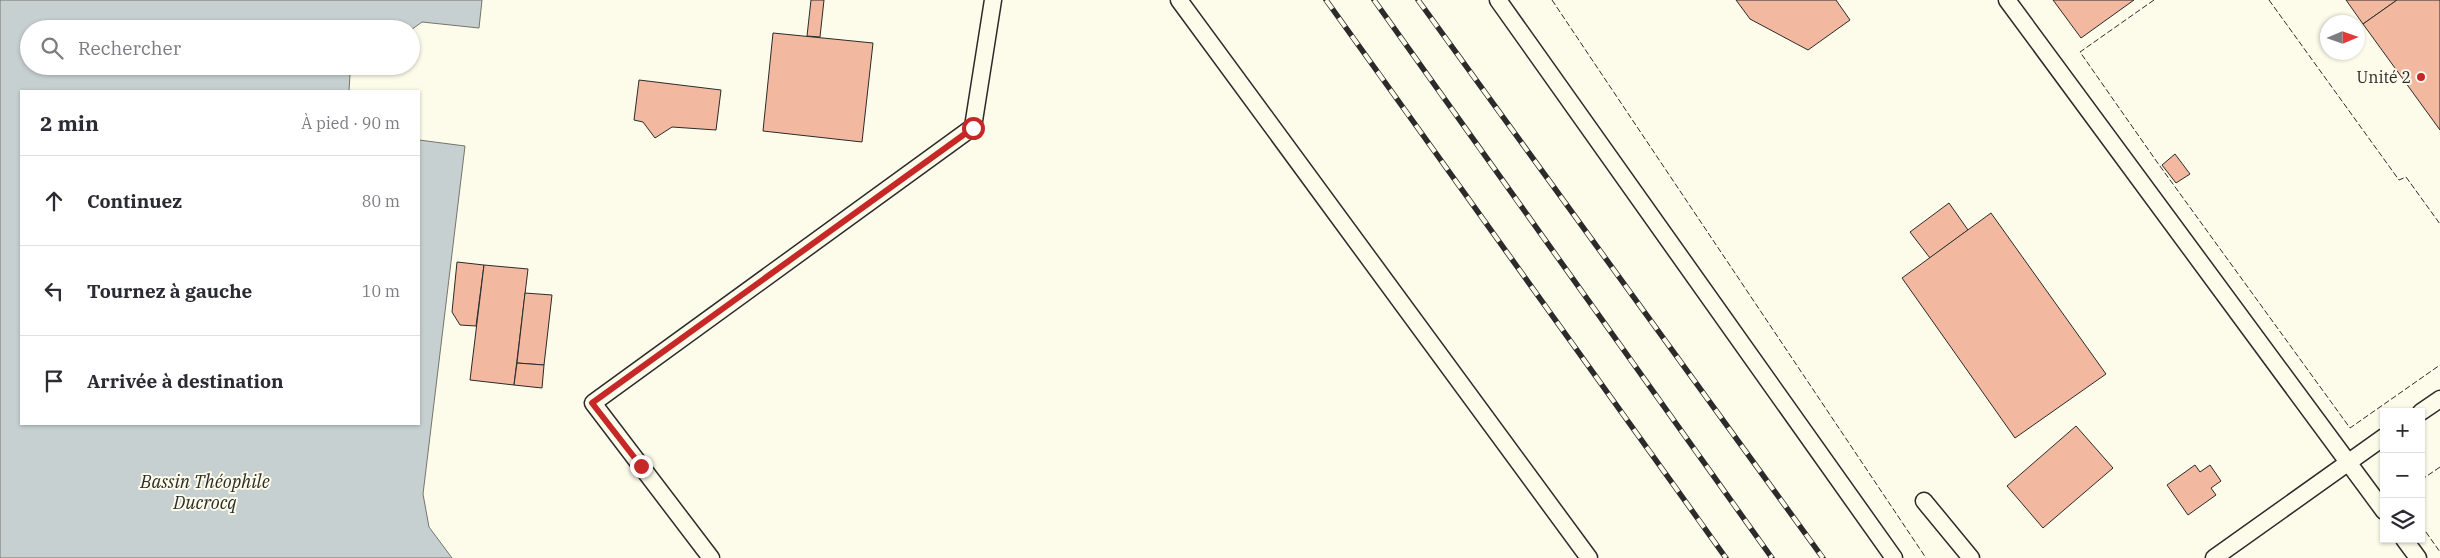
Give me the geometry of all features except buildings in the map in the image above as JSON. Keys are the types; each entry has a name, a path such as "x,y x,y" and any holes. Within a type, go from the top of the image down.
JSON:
{"lane":[{"path":"711,558 592,403 973,128 993,0"},
{"path":"1179,0 1589,558"},
{"path":"1498,0 1894,558"},
{"path":"2007,0 2380,505"},
{"path":"2425,409 2440,399"},
{"path":"2214,558 2380,440"},
{"path":"1924,501 1971,558"},
{"path":"2407,543 2418,558"}],"water":[{"name":"Bassin Théophile Ducrocq","path":"0,0 482,0 479,28 422,22 420,23 420,20 20,20 20,75 350,75 349,90 20,90 20,425 420,425 420,140 465,146 423,494 429,527 452,558 0,558"}],"railway":[{"path":"1326,0 1726,558"},
{"path":"1374,0 1772,558"},
{"path":"1418,0 1823,558"}],"fence":[{"path":"1552,0 1926,558"},
{"path":"2154,0 2080,52 2157,162 2350,428 2440,365"},
{"path":"2269,0 2399,180 2406,177 2440,224"},
{"path":"2425,477 2440,467"},
{"path":"2425,531 2440,552"}],"place":[{"name":"Unité 2","path":"2421,77"}],"route":[{"path":"641,466 592,403 973,128"}]}
